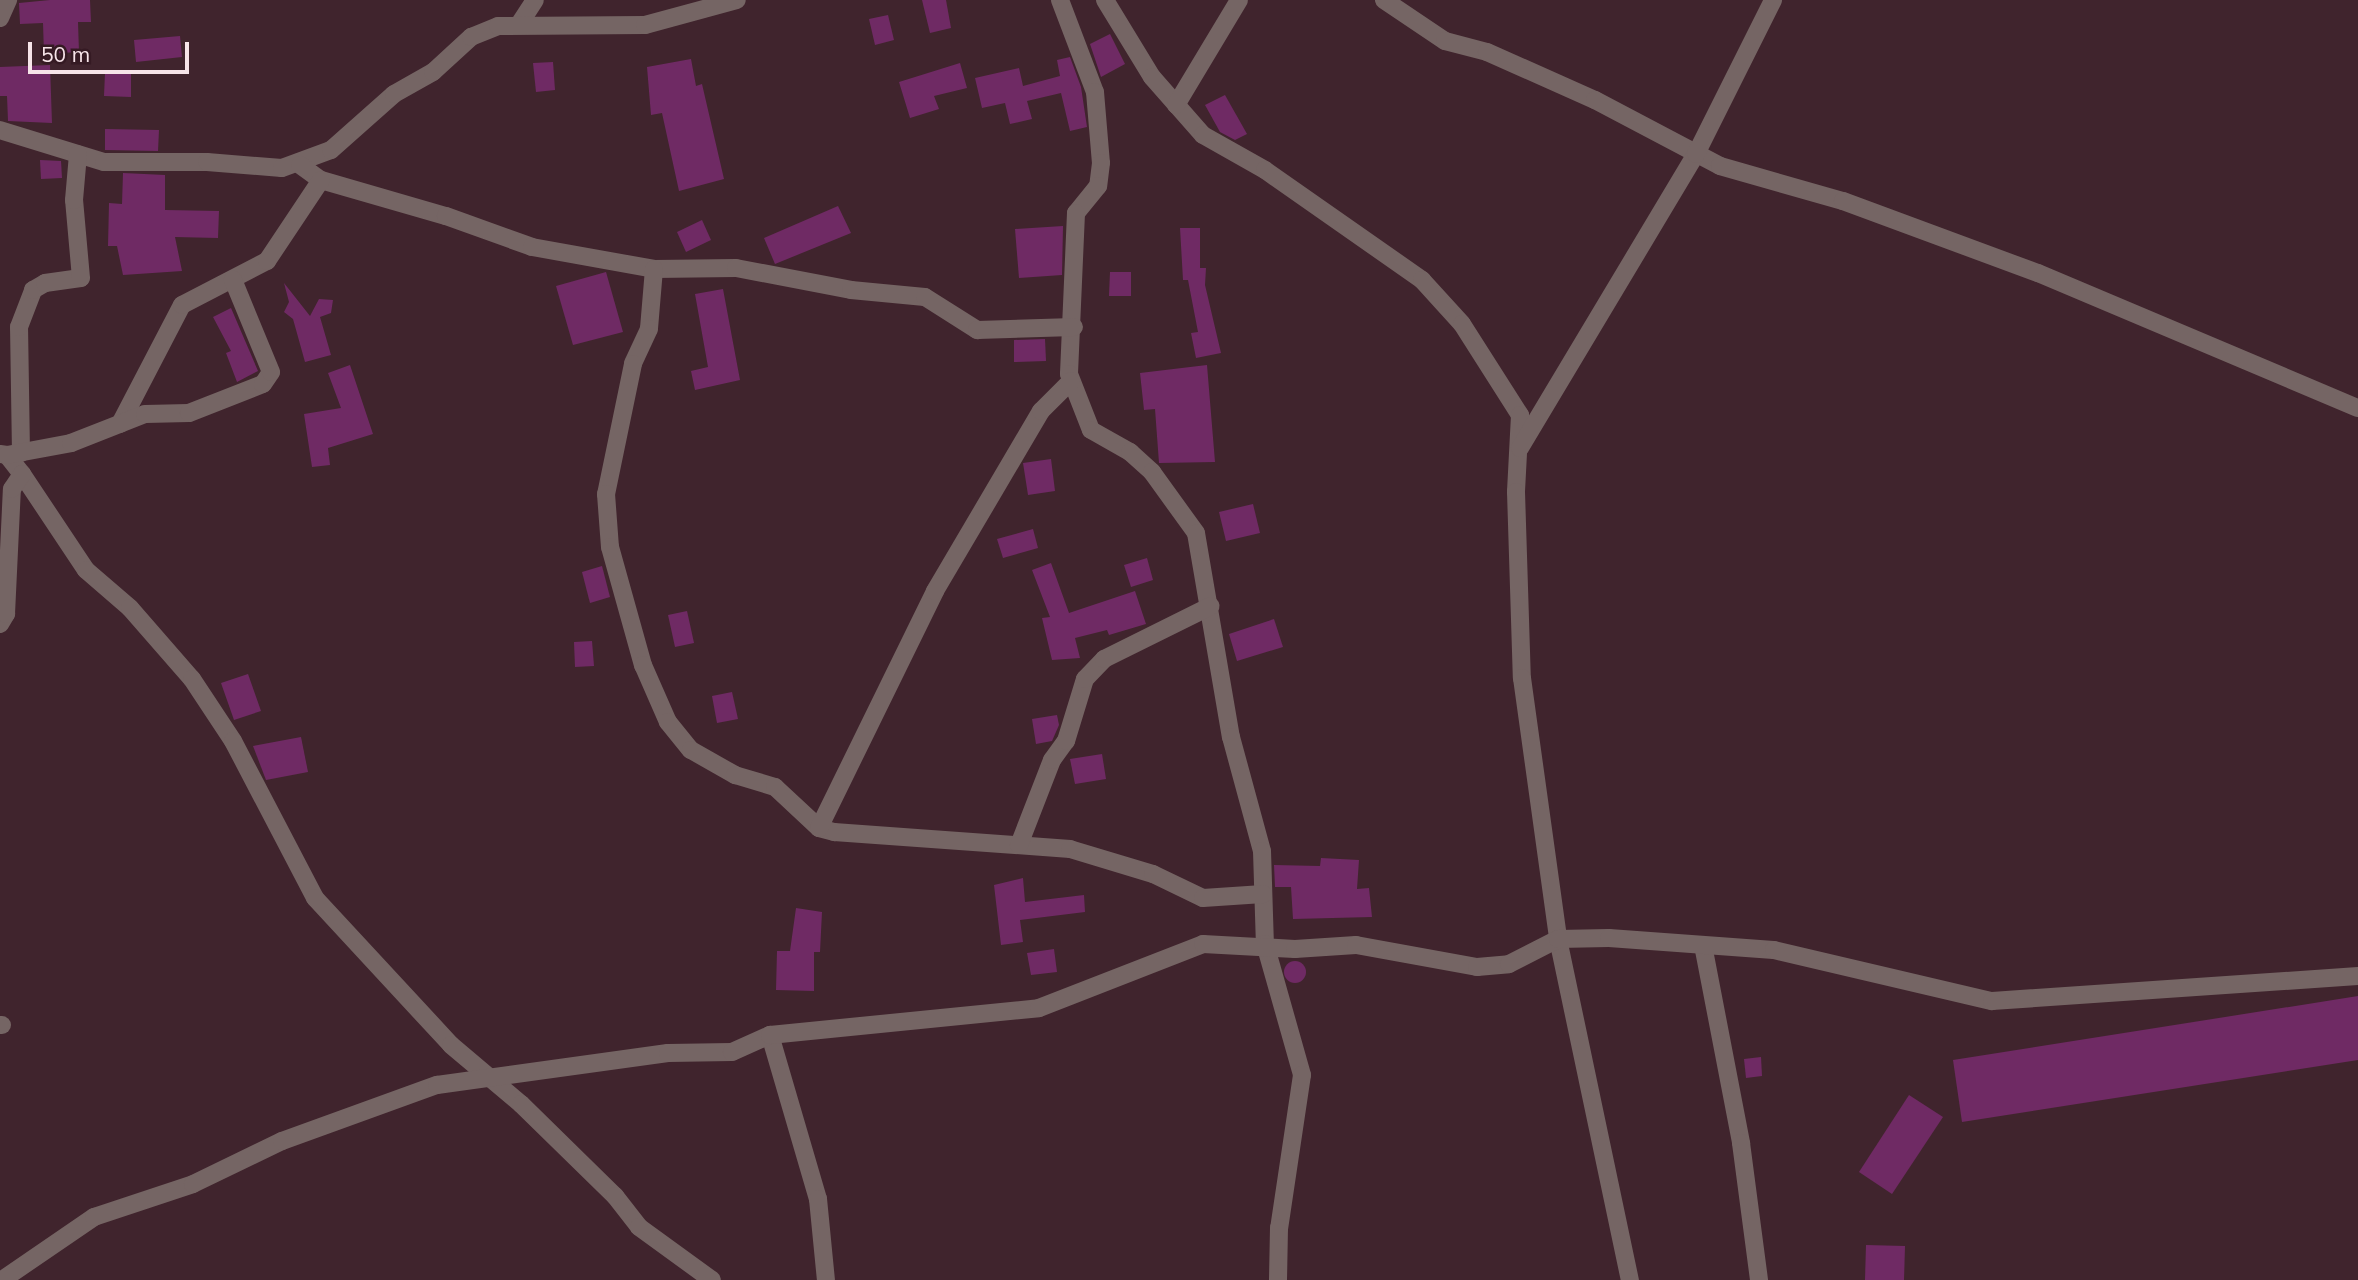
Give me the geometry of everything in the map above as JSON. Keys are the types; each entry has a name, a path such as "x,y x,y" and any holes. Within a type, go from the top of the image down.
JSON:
{"street":[{"path":"0,18 8,0"},
{"path":"520,23 535,0"},
{"path":"0,130 104,162 207,162 282,168 300,165 331,150 394,94 433,72 471,37 498,26 520,23 645,25 737,0"},
{"path":"1060,0 1095,92 1101,163 1098,186 1076,213 1072,381 1091,430 1130,452 1152,472 1196,533 1211,606 1231,737 1262,851 1265,944 1302,1075 1279,1228 1278,1280"},
{"path":"1105,0 1152,77 1203,135 1265,170 1422,280 1462,324 1520,415 1518,450 1522,678 1558,939 1630,1280"},
{"path":"1176,105 1239,0"},
{"path":"1384,0 1445,41 1487,52 1583,94 1720,166 1843,201 2038,273 2358,408"},
{"path":"1518,450 1696,154 1773,0"},
{"path":"78,154 74,200 82,278 46,283 33,290 19,327 9,454 86,569 130,608 192,679 233,741 315,898 451,1045 606,1188 639,1227 712,1280"},
{"path":"300,165 321,180 446,216 519,244 654,269 736,268 851,290 925,297 977,330 1074,327"},
{"path":"120,424 182,305 267,261 321,180"},
{"path":"654,269 649,330 633,364 606,494 610,547 643,665 668,722 691,750 735,775 775,787 819,828 1070,849 1153,874 1203,898 1263,894"},
{"path":"9,454 71,443 145,414 188,413 263,384 271,372 233,279"},
{"path":"819,828 935,591 1041,411 1072,381"},
{"path":"0,624 6,614 12,489 22,474"},
{"path":"1019,845 1052,760 1066,741 1086,679 1104,659 1211,606"},
{"path":"2,1280 94,1217 193,1184 370,1106 437,1085 668,1053 732,1052 770,1035 1039,1008 1203,944 1265,944 1295,949 1371,947 1477,967 1509,964 1558,939 1774,950 1992,1001 2358,976"},
{"path":"1703,945 1741,1143 1759,1280"},
{"path":"770,1035 817,1199 826,1280"}],"building":[{"path":"90,0 91,22 78,22 79,52 44,54 43,23 20,24 19,3"},
{"path":"922,0 946,0 951,28 930,33"},
{"path":"888,15 894,40 875,45 869,19"},
{"path":"1110,34 1125,64 1101,77 1090,44"},
{"path":"180,36 182,57 136,62 134,40"},
{"path":"1070,57 1081,87 1087,127 1070,131 1061,93 1027,101 1032,119 1010,124 1005,103 982,108 975,78 1019,68 1023,86 1060,76 1057,60"},
{"path":"691,59 696,86 702,84 724,179 679,191 662,113 651,115 647,67"},
{"path":"553,62 555,90 536,92 533,63"},
{"path":"960,63 967,88 934,96 939,109 910,118 899,82"},
{"path":"50,65 52,123 8,121 7,96 0,96 0,67"},
{"path":"105,73 131,73 131,97 104,96"},
{"path":"1225,95 1247,134 1235,140 1220,132 1205,105"},
{"path":"105,129 159,130 158,151 105,150"},
{"path":"40,160 61,161 62,178 41,179"},
{"path":"123,173 165,175 165,210 219,211 218,238 175,237 182,271 123,275 117,246 108,246 109,203 122,204"},
{"path":"838,206 851,233 775,264 764,238"},
{"path":"702,220 711,240 686,252 677,232"},
{"path":"1063,226 1062,275 1019,278 1015,229"},
{"path":"1180,228 1200,228 1200,268 1206,268 1205,285 1221,353 1196,358 1191,333 1198,332 1188,280 1183,280"},
{"path":"606,272 623,332 573,345 556,286"},
{"path":"1110,272 1131,272 1131,296 1109,296"},
{"path":"284,283 310,316 319,299 333,300 331,313 320,317 331,355 305,362 293,319 284,312 289,302"},
{"path":"723,289 740,380 695,390 691,371 708,367 695,294"},
{"path":"231,308 258,371 237,382 226,353 231,351 213,317"},
{"path":"1045,339 1046,361 1014,362 1014,340"},
{"path":"350,365 373,434 328,448 330,465 312,467 304,414 341,408 328,373"},
{"path":"1207,365 1215,462 1159,463 1155,409 1144,410 1140,373"},
{"path":"1051,459 1055,491 1028,495 1023,463"},
{"path":"1253,504 1260,533 1226,541 1219,512"},
{"path":"1033,529 1038,548 1003,558 997,539"},
{"path":"1147,558 1153,580 1131,587 1124,565"},
{"path":"1051,563 1069,613 1135,591 1146,624 1109,635 1107,630 1075,638 1080,658 1052,660 1042,618 1050,617 1032,570"},
{"path":"602,566 610,597 590,603 582,572"},
{"path":"687,611 694,643 675,647 668,615"},
{"path":"1274,619 1283,647 1237,661 1229,634"},
{"path":"592,641 594,666 575,667 574,642"},
{"path":"248,674 261,711 234,720 221,683"},
{"path":"732,692 738,719 717,723 712,696"},
{"path":"1057,715 1059,725 1052,741 1036,744 1032,719"},
{"path":"301,737 308,772 266,780 253,746"},
{"path":"1102,754 1106,779 1075,784 1070,759"},
{"path":"1321,858 1359,860 1357,889 1369,888 1372,917 1293,919 1291,887 1275,887 1274,865 1320,866"},
{"path":"1023,878 1025,902 1084,895 1085,912 1020,920 1023,942 1001,945 994,885"},
{"path":"796,908 822,912 820,952 814,952 814,991 776,990 777,951 790,951"},
{"path":"1054,949 1057,972 1031,975 1027,953"},
{"path":"1295,961 1303,964 1306,972 1303,980 1295,983 1287,980 1284,972 1287,964"},
{"path":"2358,996 2358,1060 1962,1122 1953,1060"},
{"path":"1761,1057 1762,1076 1746,1078 1744,1059"},
{"path":"1909,1095 1943,1117 1892,1194 1859,1172"},
{"path":"1866,1245 1905,1246 1904,1280 1865,1280"}]}
